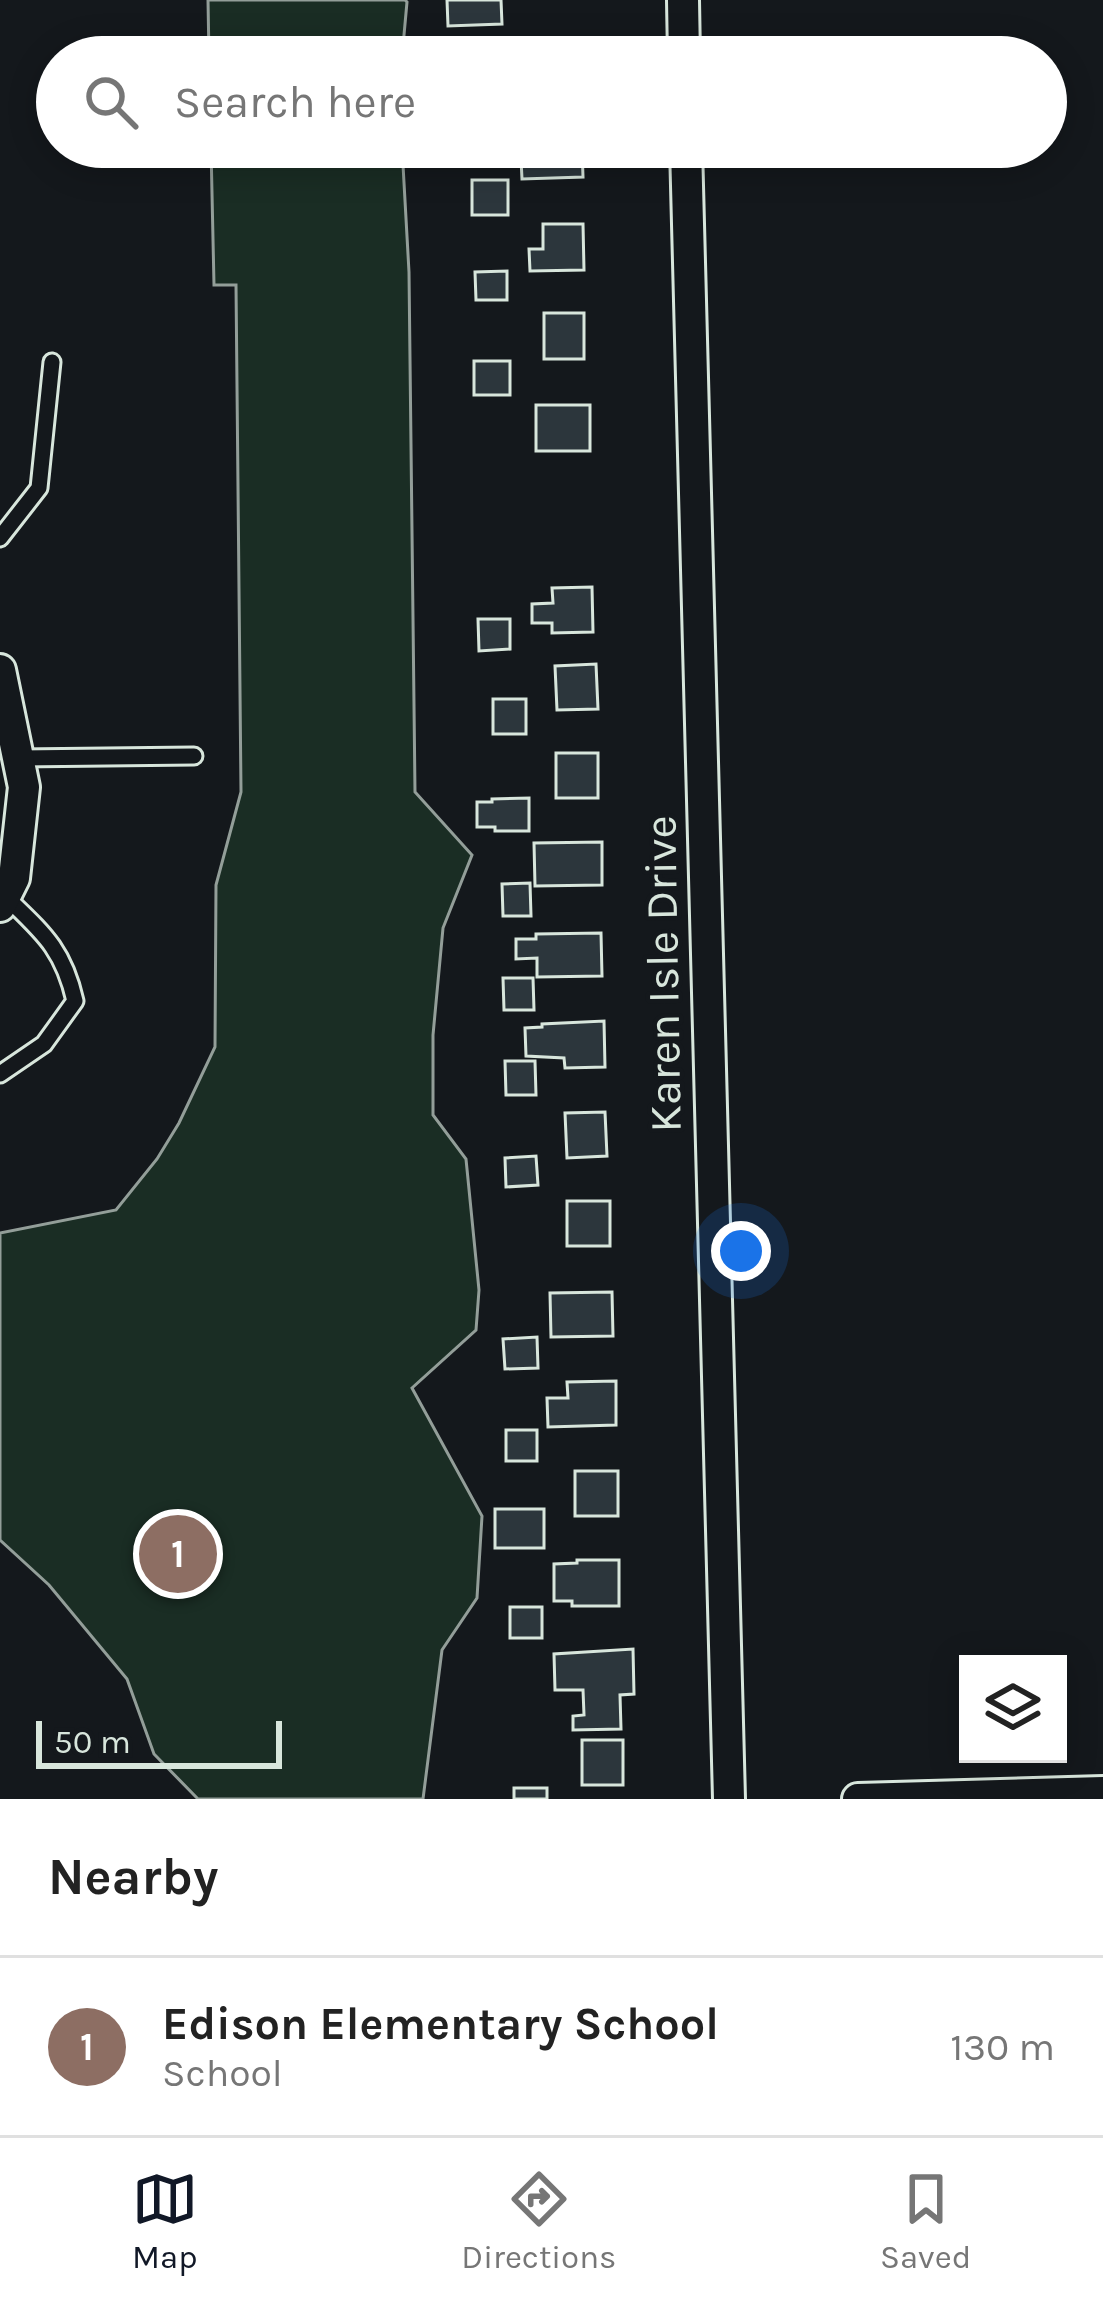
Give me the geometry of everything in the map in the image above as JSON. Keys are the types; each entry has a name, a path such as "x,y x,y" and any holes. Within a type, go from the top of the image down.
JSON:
{"street":[{"path":"682,0 683,36"},
{"name":"Karen Isle Drive","path":"687,168 729,1799"},
{"path":"0,670 24,787 14,878 2,901"},
{"path":"858,1799 1103,1792"}],"lane":[{"path":"0,538 39,488 52,362"},
{"path":"19,758 194,756"},
{"path":"0,1074 44,1044 75,1001 68,972 46,935 2,901"}],"green space":[{"path":"208,0 407,2 404,36 209,36"},
{"path":"211,168 403,168 409,272 415,792 472,855 443,928 433,1035 433,1115 466,1159 479,1290 476,1330 412,1388 482,1516 477,1598 442,1650 423,1799 198,1799 154,1754 127,1679 49,1585 0,1540 0,1233 116,1210 179,1123 215,1047 216,885 241,792 236,285 214,285"}],"building":[{"path":"447,0 501,0 502,24 448,26"},
{"path":"521,168 583,168 583,177 522,179"},
{"path":"472,180 508,180 508,215 472,215"},
{"path":"543,224 583,224 584,270 530,271 529,249 543,249"},
{"path":"507,271 507,300 476,300 475,272"},
{"path":"544,313 584,313 584,359 544,359"},
{"path":"474,361 510,361 510,395 474,395"},
{"path":"536,405 590,405 590,451 536,451"},
{"path":"592,587 593,632 552,633 552,623 532,623 532,604 553,603 552,588"},
{"path":"478,619 510,619 510,649 479,651"},
{"path":"596,664 598,709 557,710 555,666"},
{"path":"493,699 526,699 526,734 493,734"},
{"path":"556,753 598,753 598,798 556,798"},
{"path":"529,798 529,831 477,827 477,802"},
{"path":"602,842 602,885 535,886 534,843"},
{"path":"530,883 531,916 503,916 502,884"},
{"path":"601,933 602,976 537,977 537,958 516,959 516,939"},
{"path":"503,978 533,978 534,1010 504,1010"},
{"path":"604,1021 605,1067 565,1068 564,1058 526,1056 525,1028"},
{"path":"505,1061 535,1061 536,1095 506,1095"},
{"path":"605,1112 607,1156 567,1158 565,1113"},
{"path":"536,1156 538,1185 506,1187 505,1158"},
{"path":"567,1201 610,1201 610,1246 567,1246"},
{"path":"612,1292 613,1336 551,1337 550,1293"},
{"path":"537,1337 538,1368 505,1369 503,1339"},
{"path":"616,1381 616,1425 548,1427 547,1398 568,1398 567,1382"},
{"path":"506,1430 537,1430 537,1461 506,1461"},
{"path":"575,1471 618,1471 618,1516 575,1516"},
{"path":"495,1509 544,1509 544,1548 495,1548"},
{"path":"619,1560 619,1606 572,1606 572,1601 554,1601 554,1564"},
{"path":"510,1607 542,1607 542,1638 510,1638"},
{"path":"633,1649 634,1694 620,1695 621,1729 573,1730 573,1716 584,1715 583,1690 555,1690 554,1654"},
{"path":"582,1740 623,1740 623,1785 582,1785"},
{"path":"514,1788 547,1788 547,1799 514,1799"}],"place":[{"name":"Edison Elementary School","path":"178,1554"}]}
